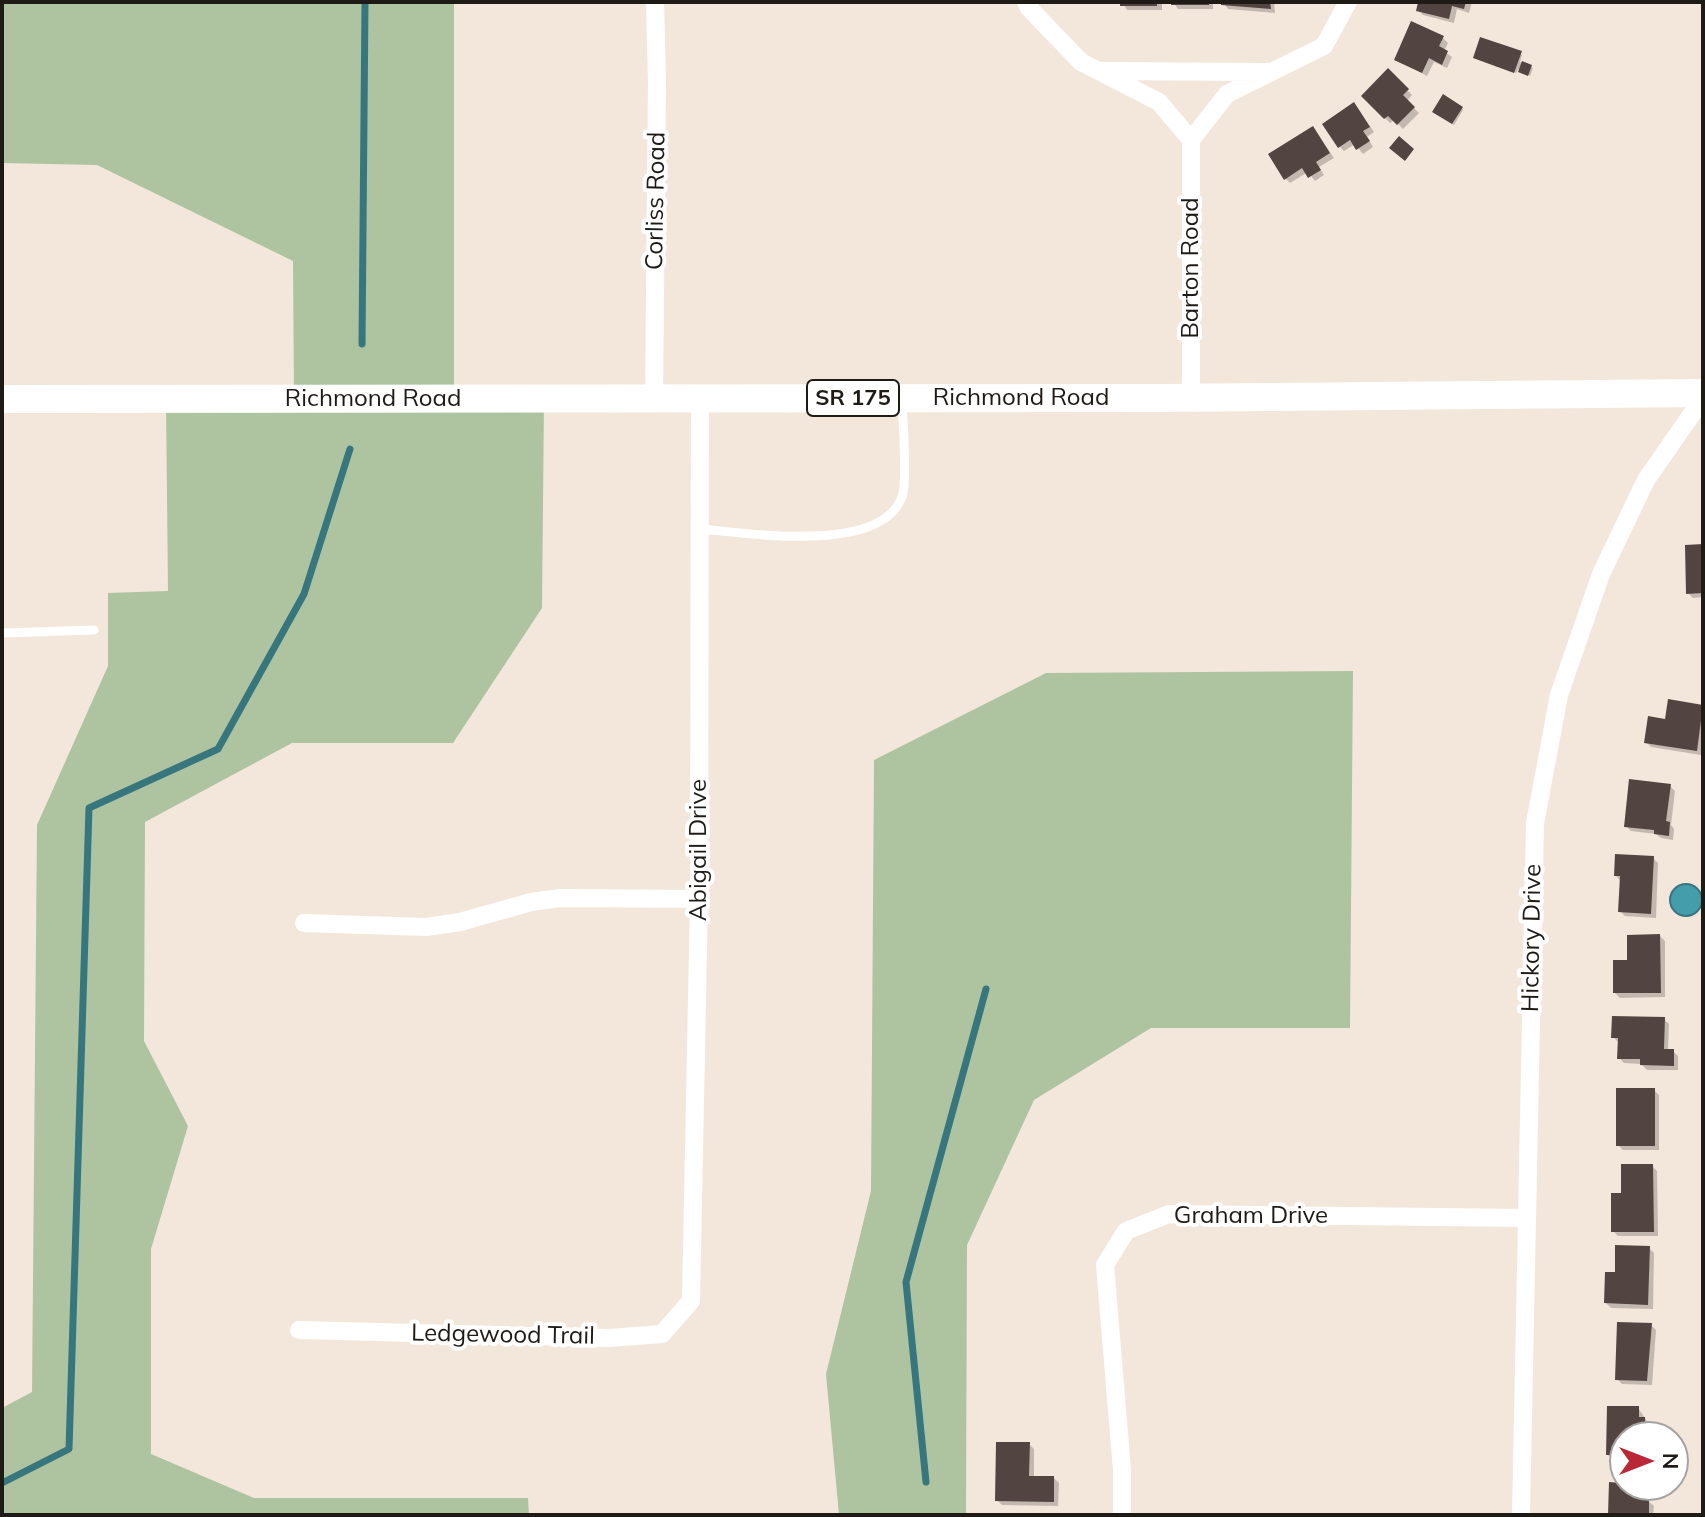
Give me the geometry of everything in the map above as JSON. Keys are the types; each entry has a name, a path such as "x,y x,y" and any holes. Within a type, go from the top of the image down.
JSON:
{"main road":[{"name":"Richmond Road","path":"2,399 1703,396"}],"street":[{"name":"Corliss Road","path":"654,400 655,2"},
{"path":"1026,2 1081,62 1159,102 1191,140 1227,94 1324,46 1348,2"},
{"path":"1098,71 1271,72"},
{"name":"Barton Road","path":"1191,140 1191,397"},
{"name":"Hickory Drive","path":"1521,1515 1535,823 1559,695 1601,574 1646,480 1703,396"},
{"name":"Abigail Drive","path":"691,1301 699,899 700,400"},
{"path":"304,923 426,927 561,898 699,899"},
{"name":"Graham Drive","path":"1122,1515 1122,1470 1105,1265 1126,1231 1169,1214 1526,1218"},
{"name":"Ledgewood Trail","path":"299,1330 609,1338 662,1334 691,1301"}],"lane":[{"path":"699,529 785,538 819,537 864,529 892,515 903,493 902,398"},
{"path":"2,633 94,630"}],"green space":[{"path":"2,2 454,2 454,399 544,400 542,608 453,743 292,743 145,822 144,1041 188,1126 151,1249 151,1454 254,1498 528,1498 529,1515 2,1515 2,1408 32,1392 37,825 108,666 108,593 168,591 166,399 294,398 293,261 97,165 2,163"},
{"path":"1353,671 1350,1028 1151,1028 1034,1100 967,1245 966,1515 839,1515 826,1374 871,1191 874,760 1046,673"}],"water":[{"path":"1686,884 1697,889 1702,900 1697,911 1686,916 1675,911 1670,900 1675,889"}],"building":[{"path":"1120,2 1157,2 1157,6 1120,6"},
{"path":"1171,2 1209,2 1209,5 1171,5"},
{"path":"1221,2 1270,2 1271,9 1221,5"},
{"path":"1418,2 1466,2 1464,9 1452,6 1449,19 1416,11"},
{"path":"1411,21 1444,36 1439,46 1448,51 1442,65 1429,58 1422,73 1394,60"},
{"path":"1480,37 1522,51 1514,73 1473,58"},
{"path":"1522,61 1532,65 1528,76 1518,72"},
{"path":"1388,68 1409,89 1403,95 1415,107 1397,125 1388,116 1384,119 1361,96"},
{"path":"1443,94 1463,107 1452,124 1432,112"},
{"path":"1354,102 1370,127 1363,131 1370,141 1356,150 1350,140 1338,148 1322,124"},
{"path":"1313,126 1330,153 1316,162 1321,170 1308,178 1302,168 1284,180 1268,154"},
{"path":"1399,136 1414,149 1405,161 1389,148"},
{"path":"1703,544 1703,593 1686,594 1685,545"},
{"path":"1668,699 1703,705 1697,751 1644,743 1648,716 1665,719"},
{"path":"1629,779 1671,784 1666,821 1670,822 1669,836 1654,834 1654,830 1624,827"},
{"path":"1615,854 1654,856 1651,914 1618,912 1620,876 1614,876"},
{"path":"1660,934 1661,993 1613,993 1613,960 1627,960 1627,935"},
{"path":"1612,1016 1665,1017 1664,1049 1674,1049 1674,1066 1640,1065 1640,1059 1617,1059 1618,1038 1611,1038"},
{"path":"1616,1088 1655,1088 1655,1146 1616,1146"},
{"path":"1621,1164 1653,1164 1654,1232 1611,1232 1611,1193 1621,1193"},
{"path":"1615,1245 1650,1246 1648,1305 1604,1303 1605,1272 1615,1272"},
{"path":"1617,1322 1652,1323 1647,1381 1615,1380"},
{"path":"1607,1406 1639,1406 1639,1417 1645,1417 1645,1421 1609,1421 1609,1455 1606,1455"},
{"path":"996,1442 1030,1442 1029,1476 1054,1476 1054,1502 995,1501"},
{"path":"1609,1482 1609,1501 1649,1501 1649,1515 1608,1515"}],"waterway":[{"path":"362,344 365,2"},
{"path":"2,1483 69,1449 89,808 218,749 304,594 350,449"},
{"path":"926,1482 906,1282 986,989"}]}
